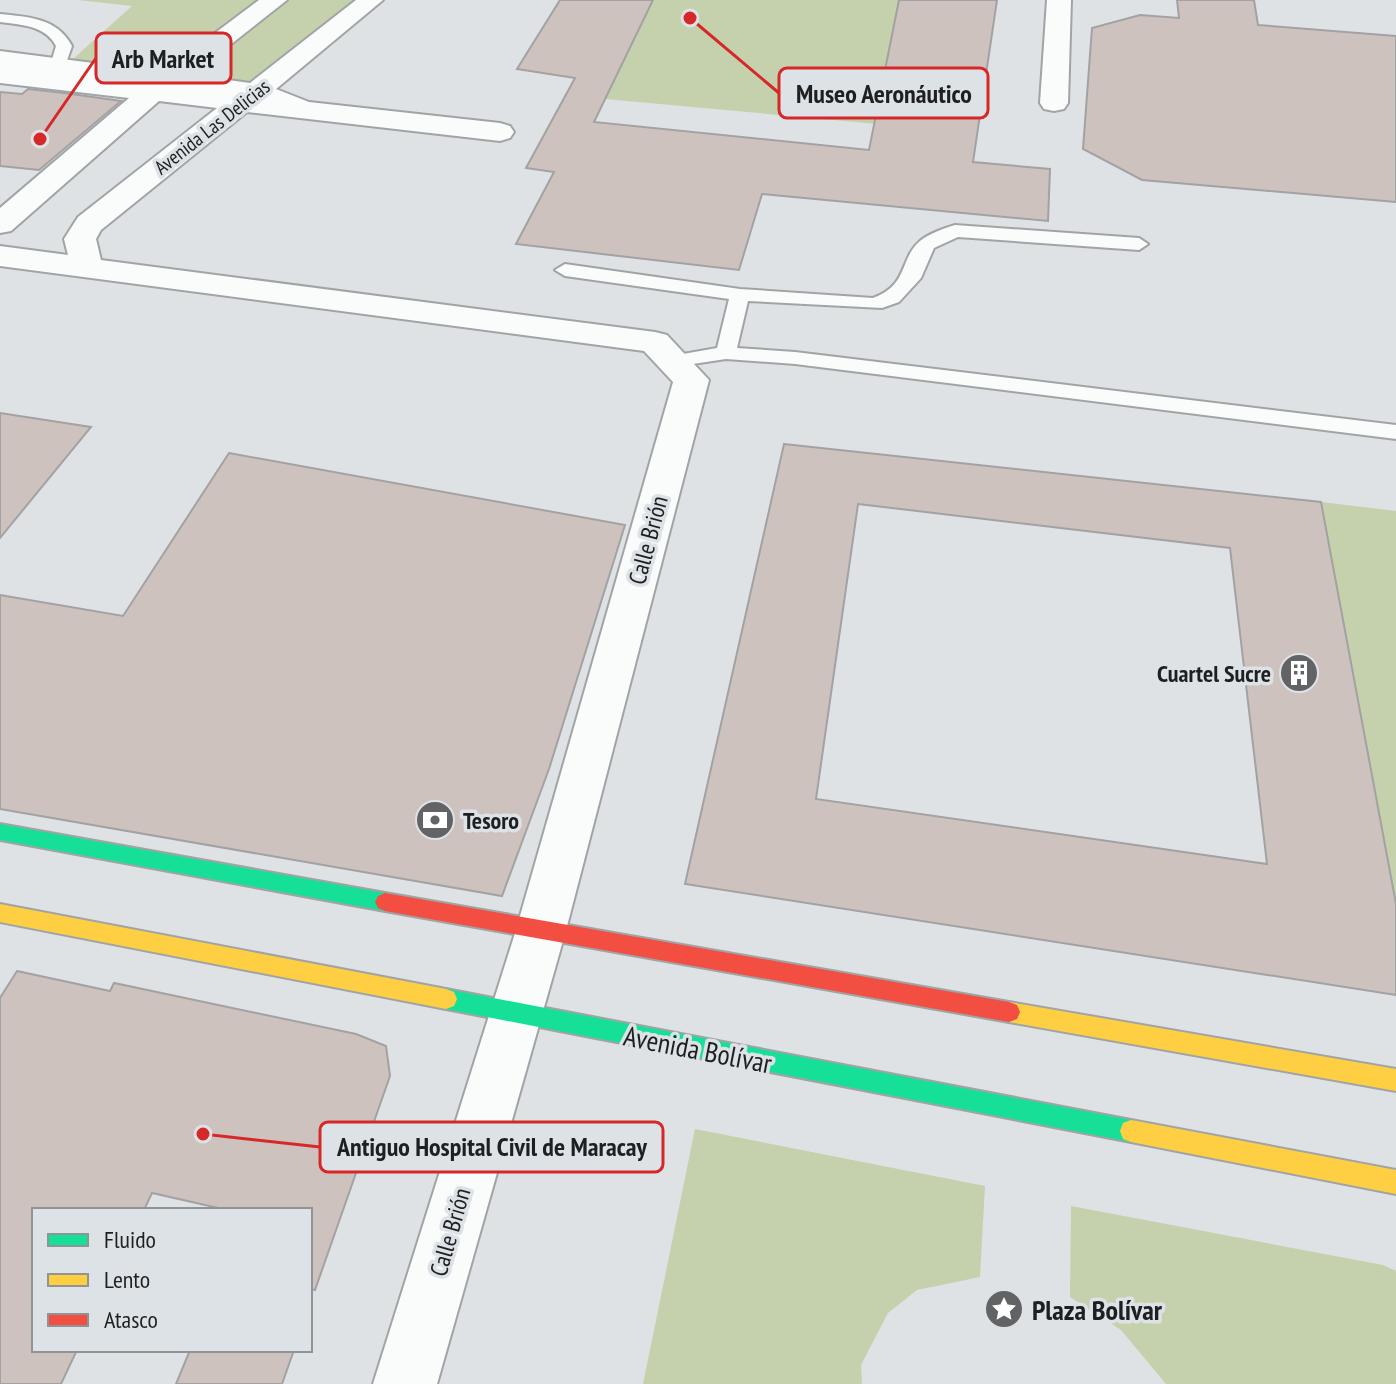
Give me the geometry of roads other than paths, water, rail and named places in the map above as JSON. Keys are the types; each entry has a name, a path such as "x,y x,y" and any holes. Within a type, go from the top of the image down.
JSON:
{"main road":[{"path":"0,832 1396,1080"},
{"name":"Avenida Bolívar","path":"0,913 1396,1182"}],"street":[{"path":"0,224 161,86 275,0"},
{"name":"Avenida Las Delicias","path":"87,268 80,239 89,224 371,0"},
{"path":"1054,103 1059,0"},
{"path":"0,59 250,98 304,110 500,132"},
{"path":"0,75 161,86"},
{"path":"0,256 655,342 673,361"},
{"name":"Calle Brión","path":"405,1384 541,930 691,380 673,361"}],"lane":[{"path":"0,18 30,22 52,30 64,46 58,66"},
{"path":"565,270 740,295 875,304 892,298 914,274 919,255 927,244 955,231 1139,244"},
{"path":"726,353 740,295"},
{"path":"673,361 726,353 795,358 1396,432"}],"place":[{"name":"Museo Aeronáutico","path":"690,18"},
{"name":"Arb Market","path":"40,139"},
{"name":"Cuartel Sucre","path":"1299,673"},
{"name":"Tesoro","path":"435,820"},
{"name":"Antiguo Hospital Civil de Maracay","path":"203,1134"},
{"name":"Plaza Bolívar","path":"1004,1309"}]}
